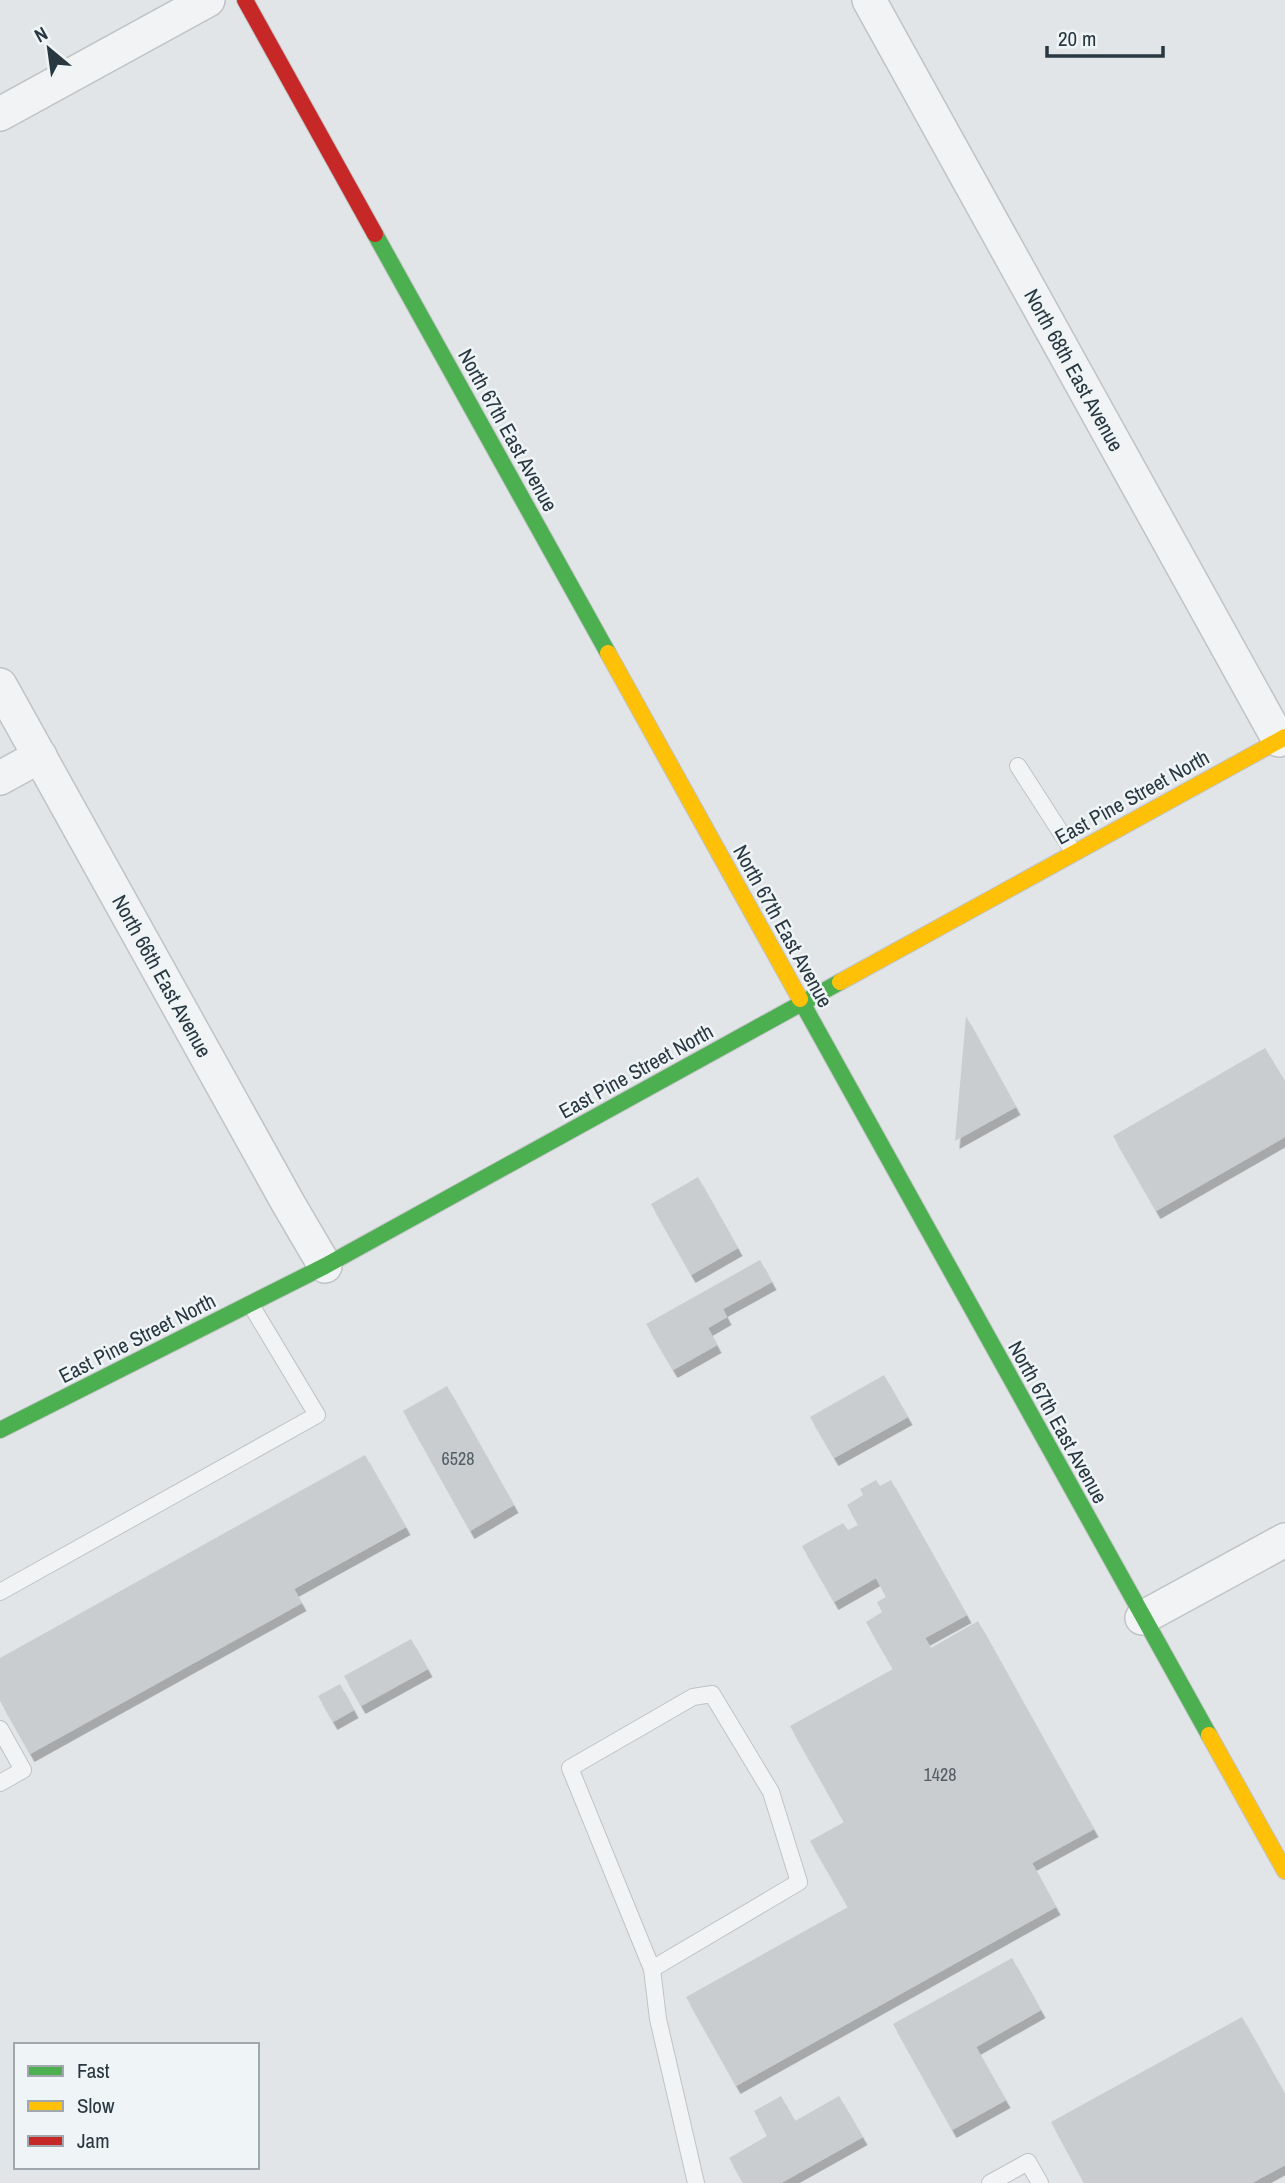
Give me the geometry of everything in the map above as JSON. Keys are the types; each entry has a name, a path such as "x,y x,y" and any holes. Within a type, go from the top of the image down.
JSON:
{"street":[{"path":"0,114 208,0"},
{"name":"North 67th East Avenue","path":"245,0 1285,1871"},
{"name":"North 68th East Avenue","path":"869,0 1282,738"},
{"name":"North 66th East Avenue","path":"0,685 325,1266"},
{"name":"East Pine Street North","path":"0,1430 325,1266 1282,738"},
{"path":"0,778 40,756"},
{"path":"1143,1618 1285,1540"}],"lane":[{"path":"1018,766 1074,853"},
{"path":"0,1592 317,1415 251,1305"},
{"path":"652,1969 799,1882 771,1792 712,1694 694,1697 570,1768 652,1969 658,2019 695,2183"},
{"path":"0,1729 23,1770 0,1783"},
{"path":"990,2183 1028,2162 1040,2183"}],"building":[{"path":"966,1016 1016,1107 955,1141"},
{"path":"1265,1048 1285,1081 1285,1137 1156,1211 1113,1136"},
{"path":"698,1177 738,1248 691,1275 651,1204"},
{"path":"760,1260 772,1282 723,1309 727,1317 708,1328 717,1345 673,1370 646,1324"},
{"path":"884,1375 908,1417 834,1458 810,1417"},
{"path":"447,1386 514,1505 470,1531 403,1411"},
{"path":"365,1455 406,1527 294,1589 302,1603 30,1754 0,1701 0,1658"},
{"path":"876,1480 880,1486 891,1480 967,1615 925,1638 931,1648 978,1621 1094,1829 1032,1863 1056,1907 736,2086 686,1997 848,1907 810,1841 844,1822 790,1726 893,1669 866,1622 882,1612 877,1602 886,1597 876,1578 834,1602 802,1546 843,1523 848,1530 858,1525 847,1505 863,1495 860,1489"},
{"path":"411,1639 428,1669 361,1706 344,1676"},
{"path":"340,1684 354,1710 333,1722 318,1696"},
{"path":"1012,1958 1041,2010 976,2047 1006,2100 952,2130 893,2024"},
{"path":"1242,2017 1285,2094 1285,2165 1252,2183 1084,2183 1051,2122"},
{"path":"781,2096 795,2121 839,2096 863,2137 781,2183 743,2183 729,2158 767,2136 754,2111"}],"traffic: fast":[{"path":"375,234 608,653"},
{"path":"0,1430 325,1266 840,982"},
{"path":"800,999 1209,1735"}],"traffic: slow":[{"path":"608,653 800,999"},
{"path":"840,982 1285,737"},
{"path":"1209,1735 1285,1871"}],"traffic: jam":[{"path":"245,0 375,234"}]}
